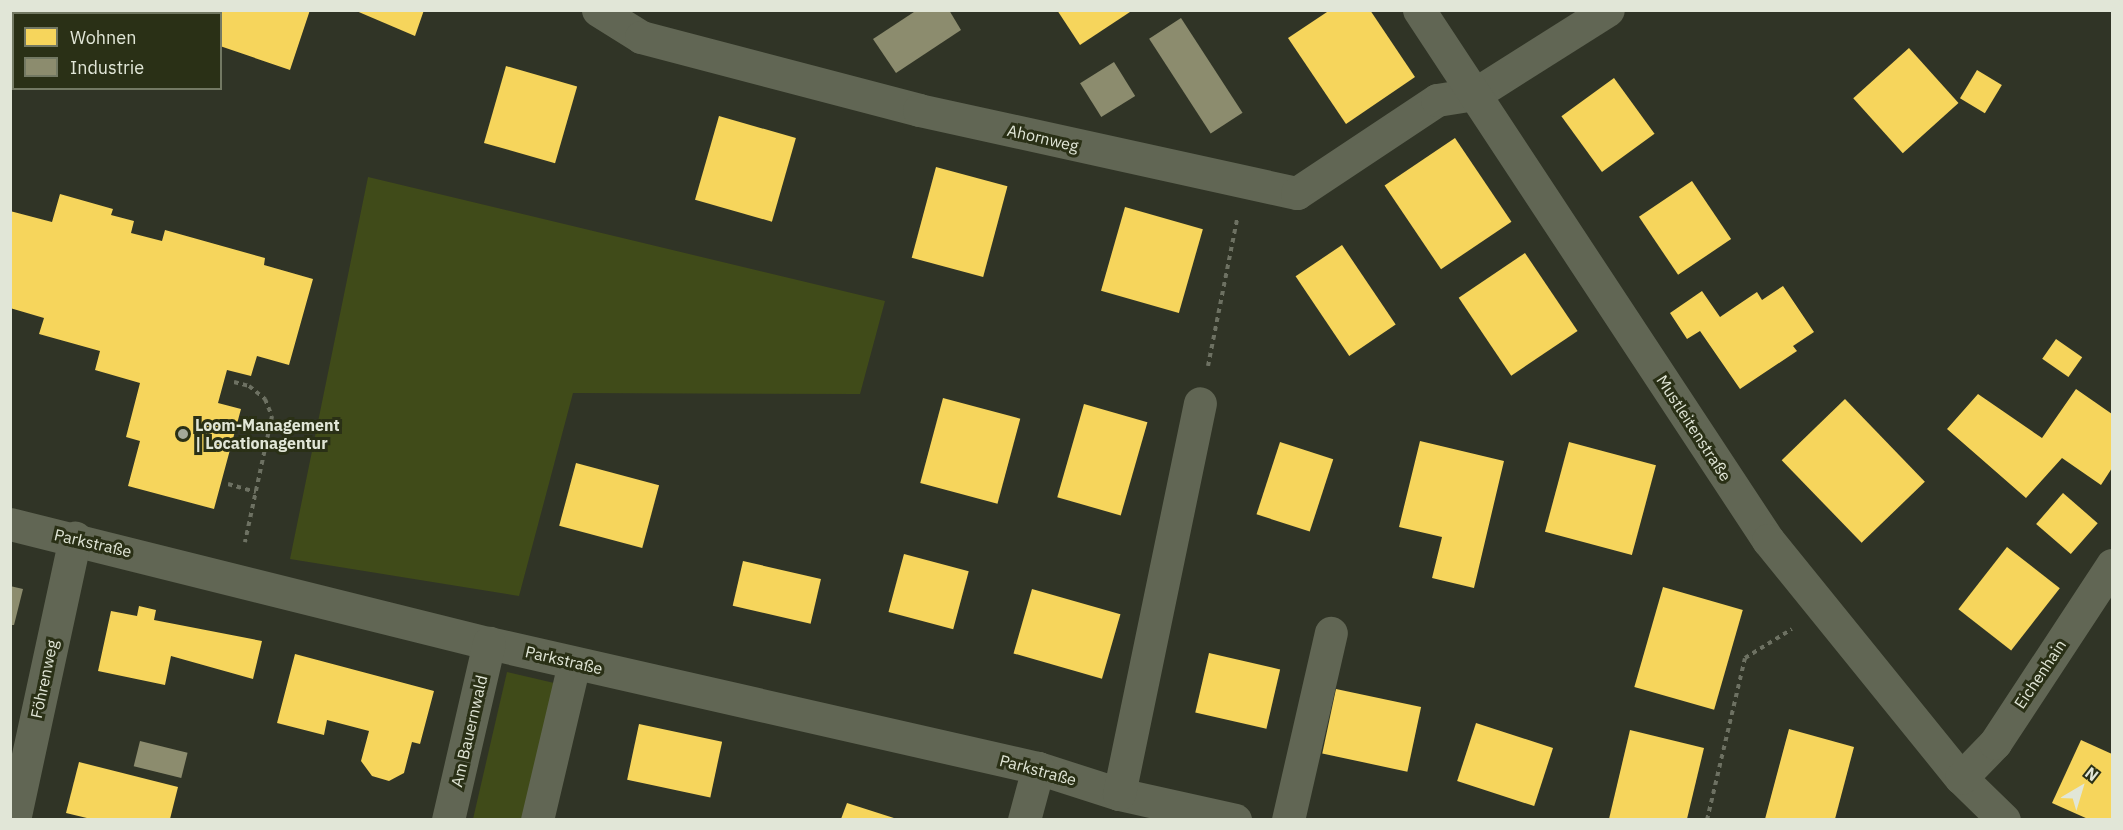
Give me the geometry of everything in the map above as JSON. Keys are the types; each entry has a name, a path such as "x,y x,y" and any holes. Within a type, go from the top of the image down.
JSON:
{"street":[{"name":"Ahornweg","path":"598,10 653,40 919,110 1244,184 1297,193 1437,100 1474,94"},
{"name":"Mustleitenstraße","path":"1419,10 1768,540 1961,778 2004,819"},
{"path":"1474,94 1608,10"},
{"path":"1119,794 1200,403"},
{"name":"Parkstraße","path":"10,524 237,578 489,643 1038,768 1119,794 1234,819"},
{"name":"Föhrenweg","path":"14,819 75,538"},
{"name":"Eichenhain","path":"1961,778 1995,742 2112,566"},
{"path":"1287,819 1331,633"},
{"name":"Am Bauernwald","path":"448,819 489,643"},
{"path":"537,819 574,663"},
{"path":"1024,819 1038,768"}],"path":[{"path":"1200,403 1244,184"},
{"path":"234,382 249,386 265,399 272,416 237,578"},
{"path":"228,484 256,492"},
{"path":"1707,819 1745,658 1790,631"}],"green space":[{"path":"368,177 885,301 860,394 573,393 519,596 290,559"},
{"path":"507,672 560,684 528,820 473,820"}],"building: Wohnen":[{"path":"110,10 149,10 148,12 123,12"},
{"path":"196,10 310,10 290,70 222,47 222,12 196,12"},
{"path":"354,10 424,10 415,36"},
{"path":"1057,10 1133,10 1080,45"},
{"path":"1330,10 1370,10 1415,77 1346,124 1288,38"},
{"path":"1909,48 1959,103 1903,153 1853,98"},
{"path":"506,66 577,86 555,163 484,143"},
{"path":"1977,70 2002,85 1985,113 1960,98"},
{"path":"1614,78 1655,134 1602,172 1561,116"},
{"path":"719,116 796,138 772,222 695,200"},
{"path":"1455,138 1511,222 1441,269 1385,186"},
{"path":"936,167 1007,186 983,277 912,258"},
{"path":"1692,181 1731,239 1678,275 1639,217"},
{"path":"60,194 113,209 111,215 134,221 131,233 162,241 165,230 265,258 264,265 313,279 289,365 257,356 251,376 227,370 218,403 241,409 214,509 128,486 140,441 126,437 140,383 95,370 100,351 39,334 44,318 10,308 10,211 52,222"},
{"path":"1125,207 1203,229 1179,313 1101,291"},
{"path":"1342,245 1396,325 1349,356 1296,276"},
{"path":"1525,253 1578,331 1511,376 1459,298"},
{"path":"1783,286 1814,332 1793,346 1797,351 1740,389 1700,331 1687,339 1670,313 1702,291 1720,317 1757,292 1762,300"},
{"path":"2056,339 2082,357 2068,377 2042,359"},
{"path":"2076,389 2112,414 2112,468 2101,485 2062,458 2026,498 1947,429 1978,394 2042,438"},
{"path":"943,398 1020,419 997,504 920,483"},
{"path":"1845,399 1925,482 1862,543 1782,460"},
{"path":"1084,404 1147,422 1121,515 1057,497"},
{"path":"1420,441 1504,461 1474,588 1432,578 1442,537 1399,527"},
{"path":"1280,442 1333,459 1310,532 1257,514"},
{"path":"1569,442 1656,465 1632,555 1545,532"},
{"path":"576,463 659,485 642,548 559,526"},
{"path":"2063,493 2098,523 2071,554 2036,524"},
{"path":"2007,547 2060,588 2011,651 1958,609"},
{"path":"904,554 969,571 953,629 888,612"},
{"path":"743,561 821,579 811,624 733,606"},
{"path":"1663,587 1743,610 1714,710 1634,687"},
{"path":"1032,589 1120,614 1102,679 1014,653"},
{"path":"139,606 156,610 154,620 262,641 253,679 171,656 165,685 98,671 111,611 137,616"},
{"path":"1209,653 1280,669 1266,729 1195,712"},
{"path":"295,654 434,691 420,744 412,742 404,773 389,781 372,776 361,761 369,731 327,720 324,735 277,723"},
{"path":"1336,689 1421,707 1407,772 1322,754"},
{"path":"1476,723 1553,748 1534,806 1457,781"},
{"path":"639,724 722,742 710,797 627,780"},
{"path":"1789,729 1854,747 1835,819 1765,819"},
{"path":"1630,730 1704,748 1687,819 1609,819"},
{"path":"2081,740 2112,754 2112,819 2088,819 2052,803"},
{"path":"79,762 178,787 170,819 91,819 66,813"},
{"path":"847,803 897,819 841,819"}],"building: Industrie":[{"path":"917,10 949,10 961,30 896,73 873,39"},
{"path":"1181,18 1243,113 1211,133 1149,39"},
{"path":"1114,62 1135,96 1101,117 1080,83"},
{"path":"10,586 23,589 14,625 10,625"},
{"path":"140,741 188,753 181,778 134,766"}],"place":[{"name":"Loom-Management | Locationagentur","path":"183,434"}]}
